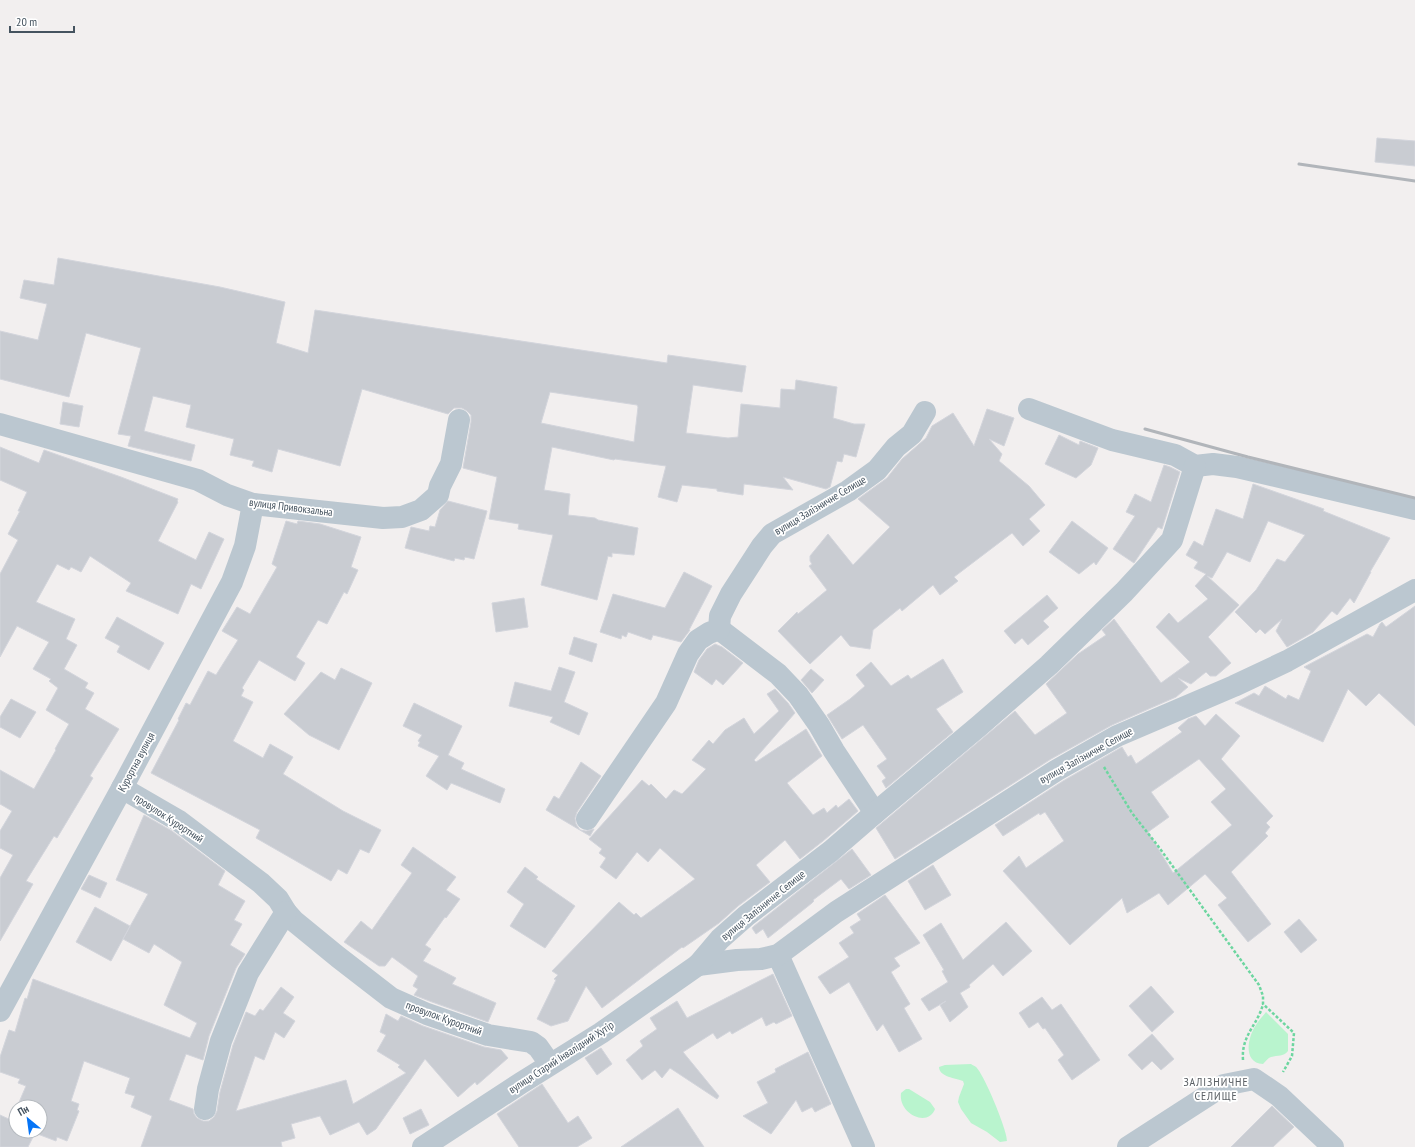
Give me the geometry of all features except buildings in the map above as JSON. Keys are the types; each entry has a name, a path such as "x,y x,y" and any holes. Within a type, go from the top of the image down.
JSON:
{"street":[{"path":"1029,409 1112,440 1175,455 1195,466 1213,464 1237,466 1415,509"},
{"name":"вулиця Залізничне Селище","path":"719,629 720,616 731,594 762,546 772,534 848,491 877,470 896,447 912,434 925,412"},
{"name":"вулиця Привокзальна","path":"0,424 198,480 227,495 253,504 383,518 402,517 421,510 438,495 440,486 451,464 459,420"},
{"name":"вулиця Залізничне Селище","path":"698,965 720,938 741,920 831,851 979,726 1049,665 1124,592 1172,540 1195,466"},
{"name":"Курортна вулиця","path":"0,1011 122,788 232,582 245,546 253,504"},
{"name":"вулиця Залізничне Селище","path":"698,965 778,956 836,912 1051,774 1117,736 1234,686 1287,660 1415,590"},
{"path":"587,819 666,703 688,654 698,640 719,629 778,674 798,695 875,813"},
{"name":"провулок Курортний","path":"122,788 179,821 261,883 278,899 286,912 338,957 391,998 427,1014 488,1035 531,1042 538,1047 550,1064"},
{"path":"205,1109 208,1089 221,1041 248,974 286,912"},
{"path":"778,956 864,1147"},
{"name":"вулиця Старий Інвалідний Хутір","path":"423,1147 601,1032 698,965"},
{"path":"1128,1147 1224,1085 1263,1085 1279,1096 1332,1147"}],"path":[{"path":"1093,750 1132,813 1158,846 1259,985 1263,996 1261,1012 1248,1034 1242,1052 1243,1062 1263,1085 1292,1056 1294,1034 1263,1004"}],"green space":[{"path":"1266,1012 1288,1034 1288,1051 1282,1055 1270,1057 1263,1064 1252,1059 1249,1054 1249,1042 1258,1021"},
{"path":"971,1064 980,1072 990,1091 1000,1115 1007,1141 1000,1142 987,1132 971,1123 958,1102 964,1084 963,1081 948,1077 942,1073 939,1067 945,1065"},
{"path":"906,1089 909,1089 930,1102 935,1109 931,1115 920,1118 914,1116 904,1107 901,1100 901,1093"}],"railway":[{"path":"1299,164 1415,181"},
{"path":"1145,429 1248,457 1415,498"}],"district":[{"name":"ЗАЛІЗНИЧНЕ СЕЛИЩЕ","path":"1216,1089"}]}
